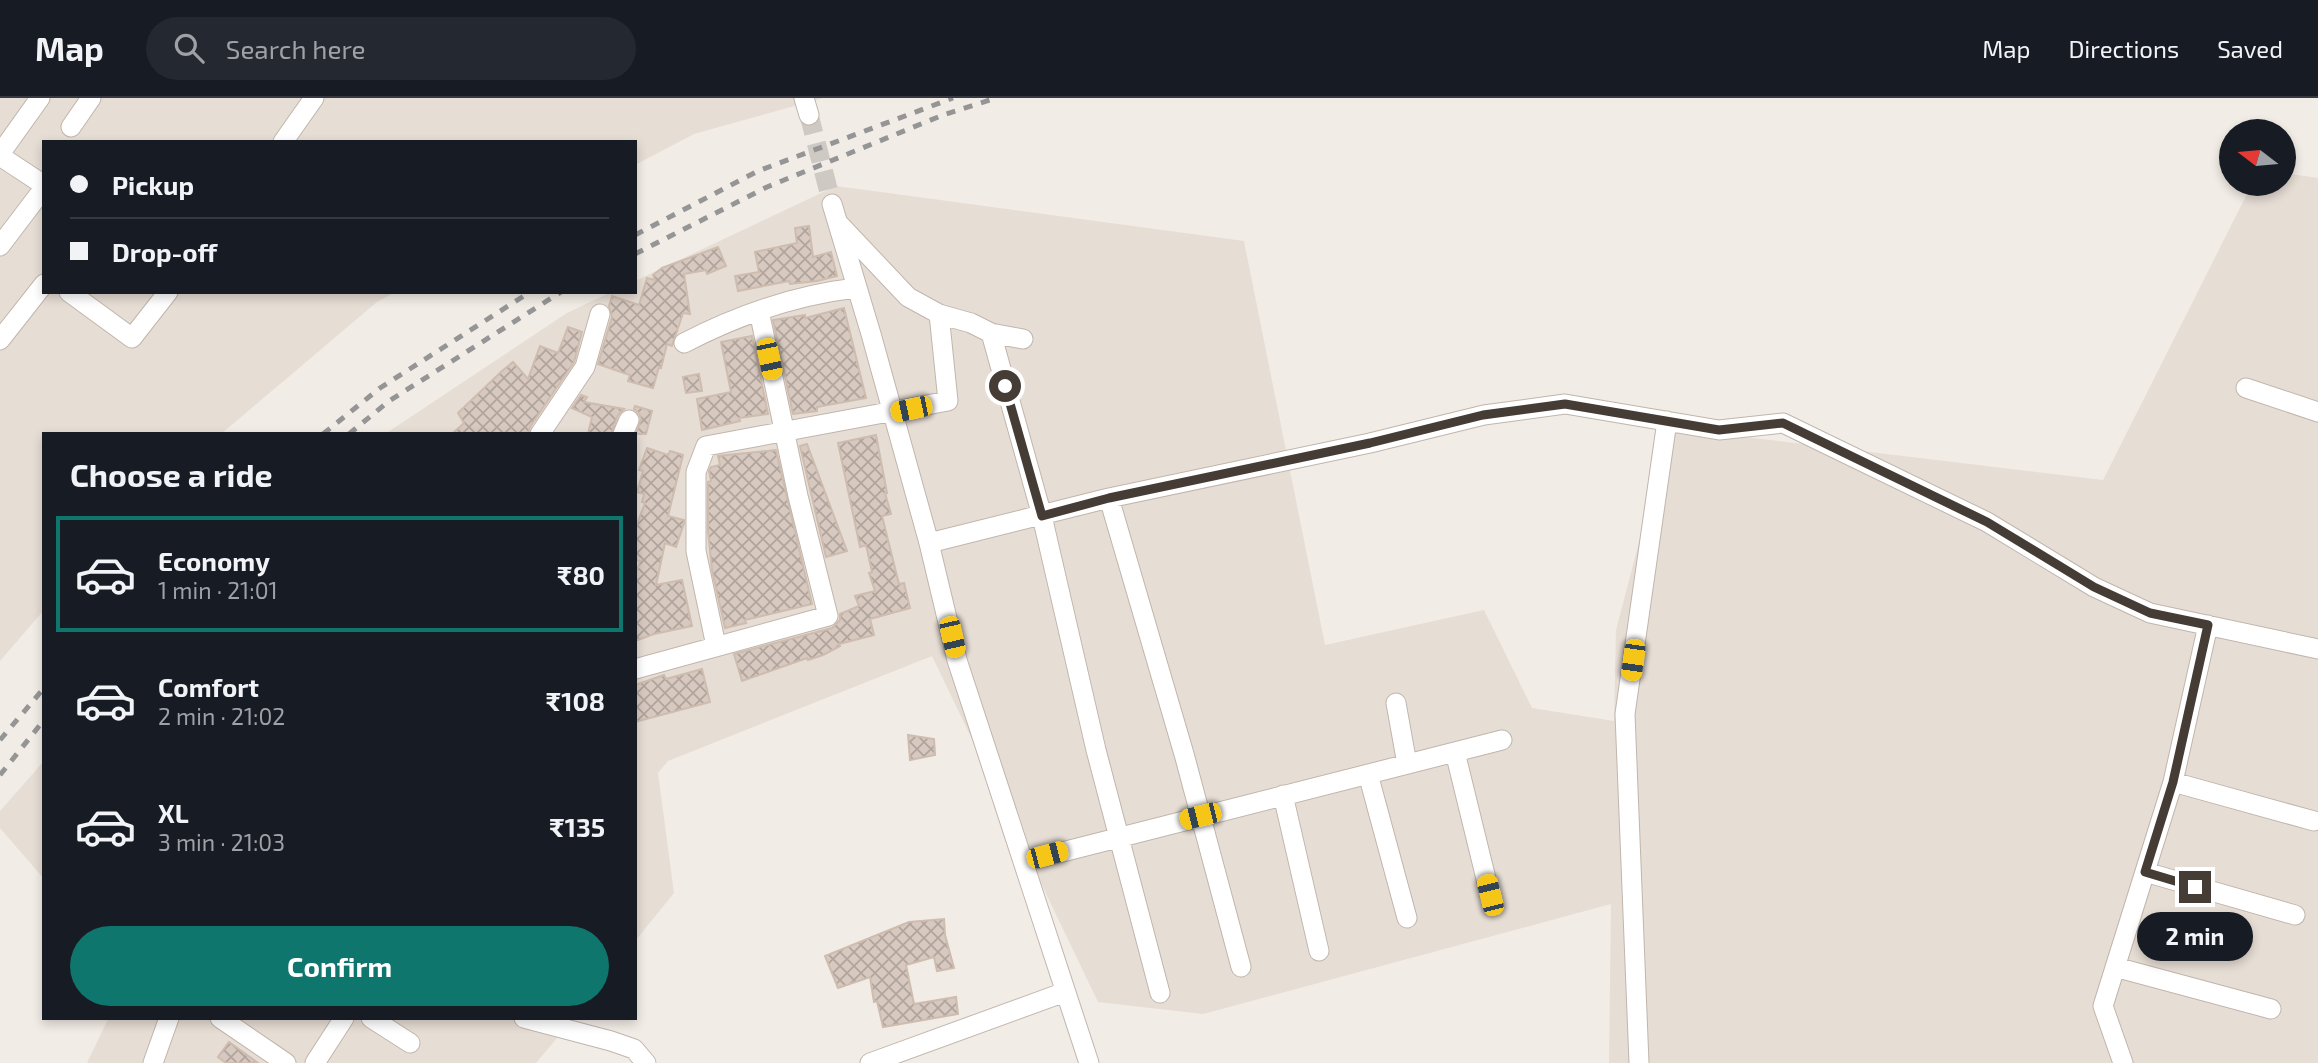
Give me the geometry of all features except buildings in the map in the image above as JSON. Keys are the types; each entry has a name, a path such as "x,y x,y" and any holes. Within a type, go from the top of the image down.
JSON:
{"street":[{"path":"40,98 0,155 42,185"},
{"path":"71,127 90,98"},
{"path":"284,140 314,98"},
{"path":"0,246 42,189"},
{"path":"1023,339 991,333 971,323 939,314 908,297 834,213 893,413 957,660 1089,1063"},
{"path":"0,340 42,287"},
{"path":"684,343 725,321 816,293 856,288"},
{"path":"72,294 132,338 166,294"},
{"path":"637,668 828,616 759,311"},
{"path":"541,432 585,367 600,314"},
{"path":"716,646 696,551 696,472 706,446 948,401 939,314"},
{"path":"991,333 1042,516 1096,750 1160,993"},
{"path":"2246,388 2318,412"},
{"path":"929,544 1109,498 1370,443 1483,415 1565,404 1719,430 1783,423 1987,522 2094,587 2150,613 2318,649"},
{"path":"1639,1063 1625,714 1667,421"},
{"path":"1109,498 1241,967"},
{"path":"2123,1063 2103,1006 2173,782 2208,625"},
{"path":"1396,703 1407,764"},
{"path":"1023,862 1502,740"},
{"path":"1454,752 1490,895"},
{"path":"1368,774 1406,918"},
{"path":"2173,782 2314,821"},
{"path":"1283,795 1319,951"},
{"path":"2145,872 2295,915"},
{"path":"2115,967 2271,1009"},
{"path":"870,1063 1065,992"},
{"path":"153,1063 168,1020"},
{"path":"223,1020 286,1063"},
{"path":"315,1063 343,1020"},
{"path":"375,1020 410,1043"},
{"path":"532,1020 634,1049 646,1063"}],"shaded area":[{"path":"0,98 823,98 694,134 637,164 637,140 42,140 42,294 391,294 377,302 223,432 42,432 42,612 0,661"},
{"path":"2296,175 2318,178 2318,1063 1609,1063 1611,904 1203,1014 1098,1002 932,656 668,761 658,773 674,893 637,939 637,432 388,432 567,313 607,294 637,294 637,280 836,186 1244,241 1325,645 1484,610 1532,708 1614,721 1616,630 1669,428 2103,480 2246,196 2296,196"},
{"path":"42,763 42,877 0,828 0,811"},
{"path":"108,1020 572,1020 536,1063 87,1063"}],"tunnel":[{"path":"809,115 832,204"}],"railway":[{"path":"637,234 758,171 953,98"},
{"path":"637,253 767,187 943,115 996,98"},
{"path":"325,432 380,388 527,294"},
{"path":"351,432 389,401 558,294"},
{"path":"0,740 42,690"},
{"path":"0,775 42,722"}],"route":[{"path":"1005,386 1042,516 1109,498 1370,443 1483,415 1565,404 1719,430 1783,423 1987,522 2094,587 2150,613 2208,625 2173,782 2145,872 2195,887"}]}
